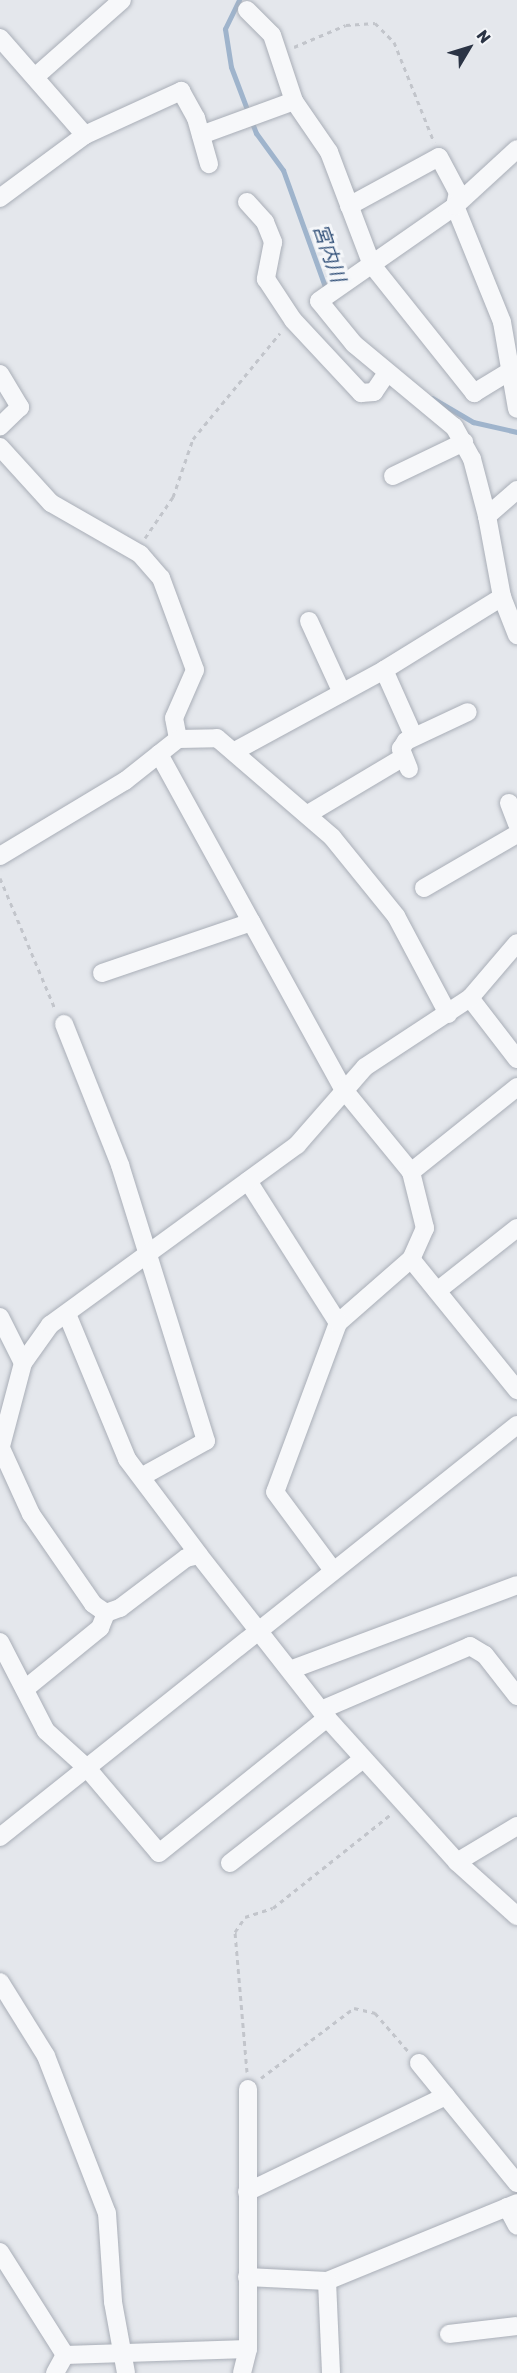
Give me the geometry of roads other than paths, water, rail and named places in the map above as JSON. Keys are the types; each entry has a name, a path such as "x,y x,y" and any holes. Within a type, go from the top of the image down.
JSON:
{"street":[{"path":"35,77 122,0"},
{"path":"247,10 265,24 278,51 294,101 329,152 372,265 474,393 510,371"},
{"path":"0,38 85,135"},
{"path":"0,198 85,135 181,91 201,135 209,164"},
{"path":"201,135 294,101"},
{"path":"517,149 455,206 326,296 387,373 444,417 464,442 487,516 502,597 517,635"},
{"path":"349,206 439,157 458,192 455,206 502,322 517,408"},
{"path":"247,202 265,222 273,242 266,279 292,320 361,393 374,392 387,373"},
{"path":"0,374 20,406 0,426"},
{"path":"393,476 464,442"},
{"path":"0,447 51,503 140,554 161,578 193,659 195,670 174,718 178,739"},
{"path":"487,516 517,490"},
{"path":"235,751 384,670 502,597"},
{"path":"309,621 342,693"},
{"path":"384,670 414,737"},
{"path":"308,814 406,763 401,749 414,737 468,712"},
{"path":"0,856 47,832 178,739 217,738 308,814 396,916 448,1014"},
{"path":"159,754 344,1089 411,1172 425,1228 411,1259 338,1323 275,1492 332,1569"},
{"path":"509,803 517,824"},
{"path":"424,888 517,834"},
{"path":"102,974 252,922"},
{"path":"106,1613 55,1553 0,1448 23,1363 50,1325 297,1145 365,1067 470,998 517,943"},
{"path":"470,998 517,1059"},
{"path":"64,1024 120,1165 206,1441 141,1477"},
{"path":"411,1172 517,1087"},
{"path":"248,1181 338,1323"},
{"path":"437,1291 517,1228"},
{"path":"411,1259 517,1390"},
{"path":"67,1314 127,1459 324,1714 457,1862 517,1916"},
{"path":"0,1317 23,1363"},
{"path":"0,1837 332,1569 517,1425"},
{"path":"25,1689 100,1628 106,1613 186,1558 199,1555"},
{"path":"290,1670 517,1585"},
{"path":"0,1642 46,1731 87,1768 159,1853 324,1714 470,1646 485,1655 517,1696"},
{"path":"230,1863 363,1759"},
{"path":"457,1862 517,1826"},
{"path":"0,1982 46,2056 107,2213 113,2302 126,2364"},
{"path":"419,2063 517,2183"},
{"path":"242,2373 248,2349 248,2088"},
{"path":"248,2192 446,2096"},
{"path":"247,2277 327,2282 512,2205 517,2226"},
{"path":"0,2252 65,2355 126,2364 248,2349"},
{"path":"327,2282 331,2373"},
{"path":"449,2334 517,2326"},
{"path":"55,2373 65,2355"}],"waterway":[{"name":"宮内川","path":"239,0 225,29 231,67 256,133 283,170 327,292"},
{"name":"宮内川","path":"432,398 473,422 517,432"}]}
